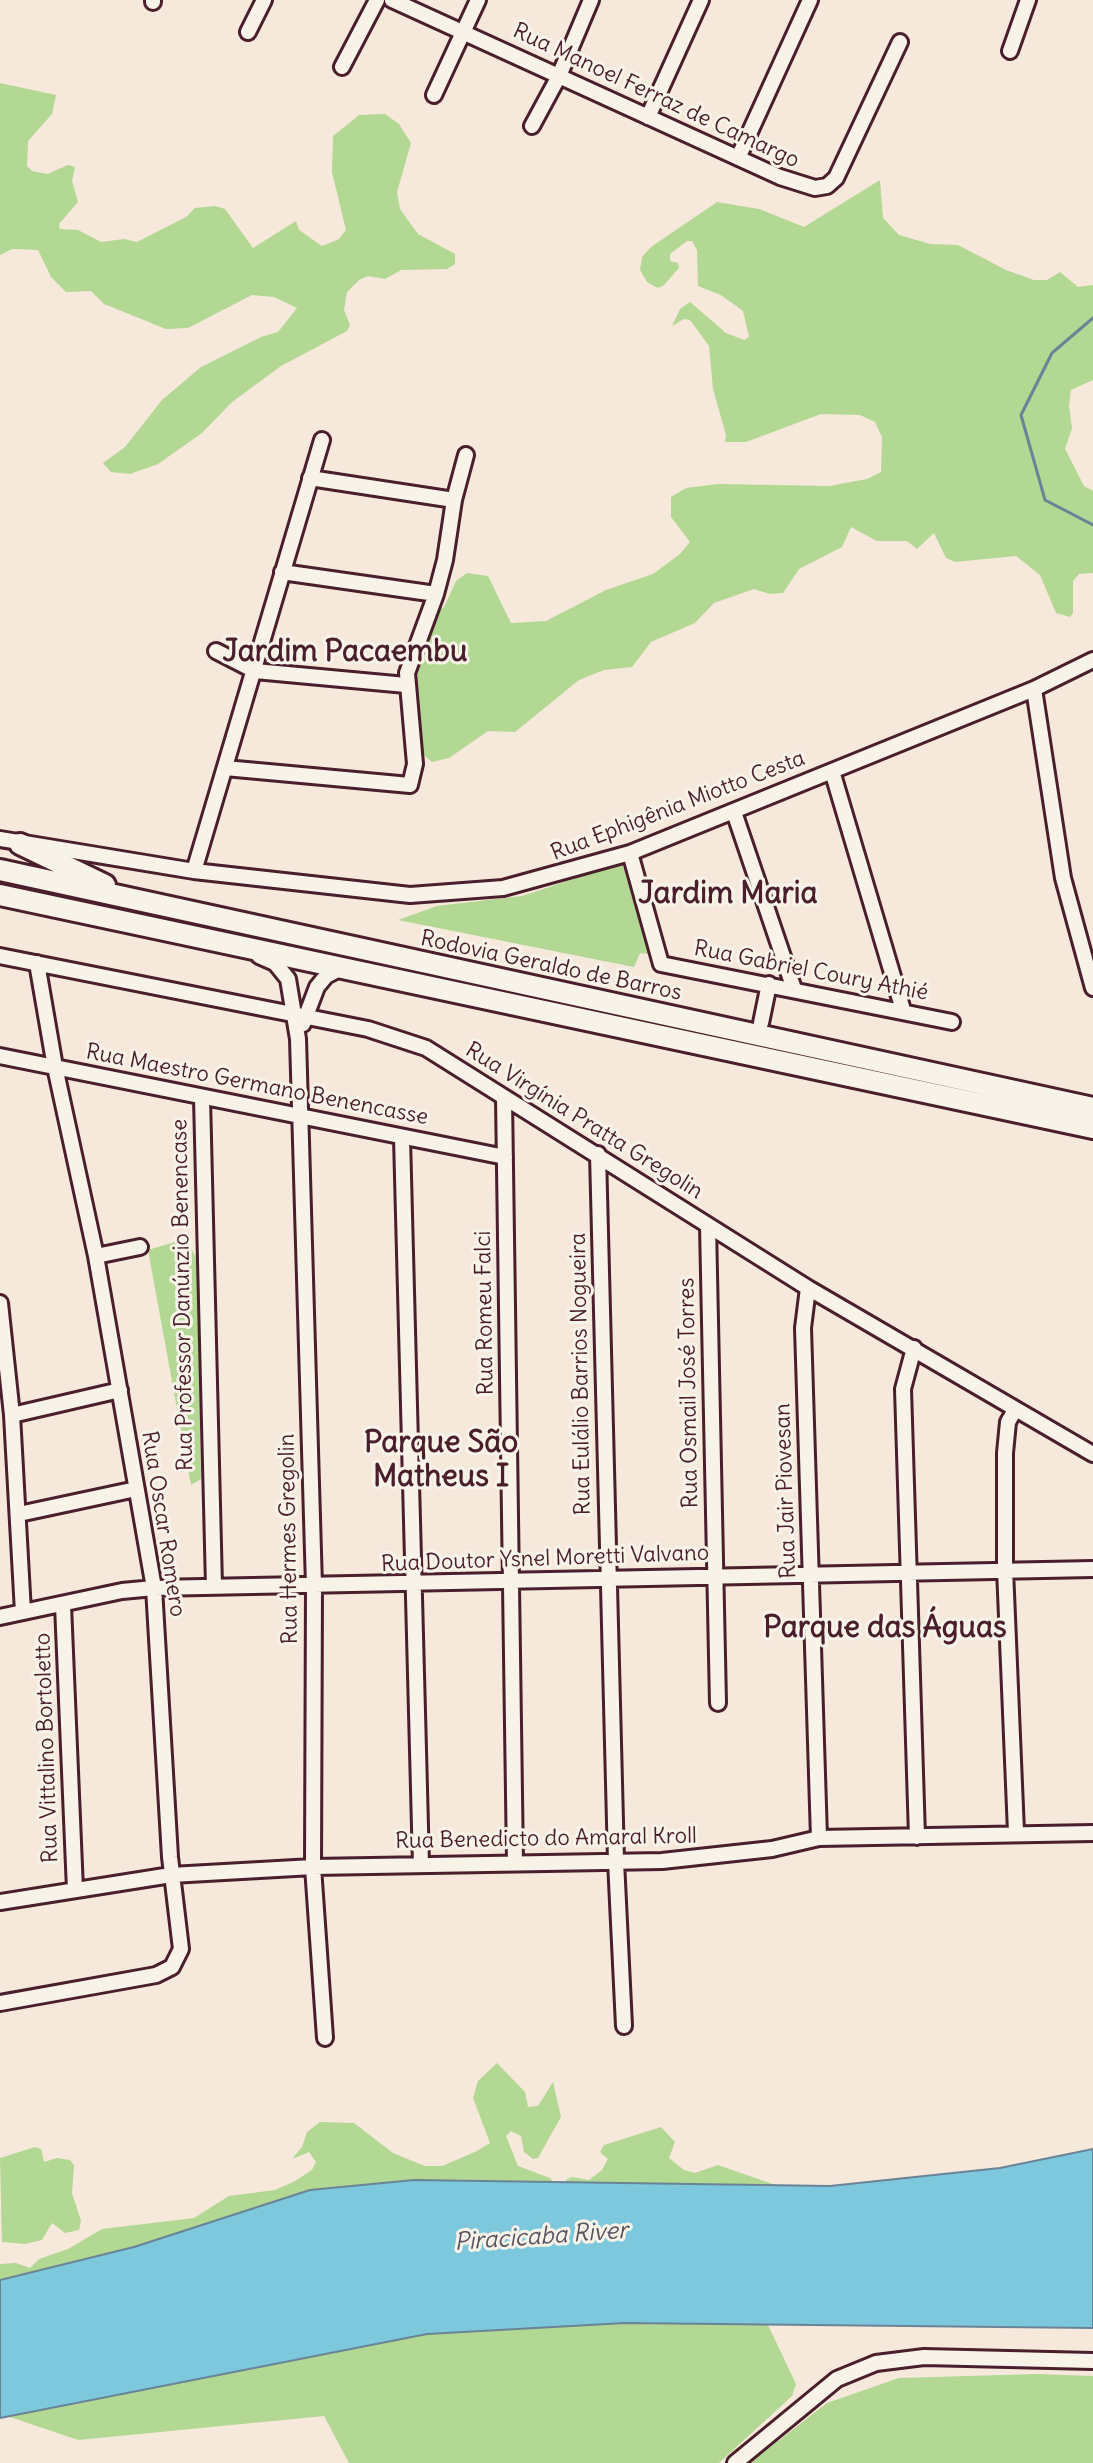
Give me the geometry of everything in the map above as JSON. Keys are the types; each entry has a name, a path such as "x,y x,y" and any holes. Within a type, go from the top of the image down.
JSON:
{"highway":[{"path":"10,842 138,901"},
{"name":"Rodovia Geraldo de Barros","path":"0,870 1093,1108"},
{"name":"Rodovia Geraldo de Barros","path":"0,895 1093,1128"},
{"path":"610,1003 658,1003 761,1023 856,1046 920,1070"}],"street":[{"path":"248,32 264,0"},
{"path":"342,67 377,0"},
{"name":"Rua Manoel Ferraz de Camargo","path":"392,0 738,158 801,186 815,188 827,186 836,178 900,42"},
{"path":"434,95 478,0"},
{"path":"532,126 559,76 591,0"},
{"path":"648,117 701,0"},
{"path":"738,158 810,0"},
{"path":"1010,51 1028,0"},
{"path":"194,871 322,440"},
{"path":"225,768 402,787 410,785 414,776 406,685 409,659 436,594 466,455"},
{"path":"310,478 454,500"},
{"path":"282,572 436,594"},
{"path":"216,651 255,671 406,685"},
{"name":"Rua Ephigênia Miotto Cesta","path":"10,842 194,871 439,895 531,882 630,853 734,812 1034,689 1093,660"},
{"path":"1034,689 1063,878 1093,988"},
{"path":"832,771 903,1010"},
{"path":"734,812 794,989"},
{"name":"Rua Gabriel Coury Athié","path":"630,853 661,964 952,1022"},
{"path":"237,945 275,963 285,972 292,987 274,1010"},
{"name":"Rua Virgínia Pratta Gregolin","path":"0,956 300,1015 410,1041 598,1154 808,1288 1093,1454"},
{"name":"Rua Oscar Romero","path":"0,2003 136,1980 172,1967 181,1949 171,1875 154,1588 96,1256 55,1067 37,963"},
{"path":"300,1015 322,980 342,968"},
{"path":"761,1023 769,984"},
{"name":"Rua Hermes Gregolin","path":"292,987 300,1015 298,1039 314,1586 313,1867 325,2038"},
{"name":"Rua Maestro Germano Benencasse","path":"0,1056 505,1157"},
{"name":"Rua Professor Danúnzio Benencase","path":"202,1098 214,1586"},
{"name":"Rua Romeu Falci","path":"504,1098 515,1863"},
{"path":"402,1138 421,1865"},
{"name":"Rua Eulálio Barrios Nogueira","path":"598,1154 616,1861 624,2026"},
{"name":"Rua Osmail José Torres","path":"708,1226 718,1703"},
{"path":"96,1256 140,1247"},
{"name":"Rua Jair Piovesan","path":"808,1288 803,1328 819,1838"},
{"path":"0,1303 19,1514 23,1612"},
{"path":"914,1348 903,1389 917,1837"},
{"path":"8,1407 120,1390"},
{"path":"1015,1410 1005,1433 1005,1569 1016,1832"},
{"path":"19,1514 136,1489"},
{"name":"Rua Doutor Ysnel Moretti Valvano","path":"0,1617 122,1591 154,1588 1093,1569"},
{"name":"Rua Vittalino Bortoletto","path":"63,1605 75,1890"},
{"name":"Rua Benedicto do Amaral Kroll","path":"0,1902 171,1875 313,1867 726,1856 819,1838 1016,1832 1093,1833"},
{"path":"735,2463 837,2379 876,2363 924,2357 1093,2361"}],"green space":[{"path":"0,83 56,95 52,114 28,141 27,166 32,171 47,174 68,165 75,167 72,181 78,202 59,224 60,229 78,230 101,242 124,239 137,242 186,217 195,208 215,206 225,209 253,248 296,221 299,230 322,246 339,239 346,230 332,172 333,136 359,115 385,114 399,124 411,143 397,192 400,209 418,234 455,254 455,264 447,269 401,270 385,279 368,276 359,280 347,292 344,310 350,325 347,331 281,366 232,402 202,433 158,464 130,474 111,472 103,463 125,447 162,400 201,367 261,337 278,332 297,308 274,297 252,295 188,328 166,329 104,304 91,291 66,292 51,277 38,250 12,249 0,255"},
{"path":"880,180 883,218 899,235 930,244 958,245 1006,270 1034,280 1047,280 1060,272 1078,287 1093,285 1093,380 1071,390 1069,406 1072,428 1065,449 1084,486 1093,491 1093,573 1079,574 1073,581 1073,613 1070,617 1056,613 1040,575 1016,556 955,562 946,558 934,533 917,549 907,541 877,541 851,527 842,547 799,569 783,593 770,594 754,589 714,603 695,623 651,642 632,667 604,670 579,680 515,732 488,731 449,758 432,762 418,750 412,693 417,659 425,650 421,638 431,616 444,607 456,581 467,573 488,576 511,623 546,621 606,590 653,574 680,554 690,542 671,517 671,497 686,488 718,484 829,486 867,479 881,472 882,437 875,422 860,415 821,414 746,442 725,442 726,435 713,389 709,346 690,320 684,319 672,326 680,309 690,302 726,333 744,340 749,337 743,311 721,295 698,286 697,250 692,241 687,241 670,254 670,261 678,263 679,268 664,285 658,288 647,282 640,270 642,257 651,247 717,202 759,209 804,227"},
{"path":"622,863 649,954 640,953 634,967 398,920 437,906 522,896"},
{"path":"178,1241 188,1243 198,1261 201,1479 191,1485 148,1250"},
{"path":"497,2063 525,2092 528,2107 538,2106 553,2082 561,2117 538,2158 533,2159 524,2152 521,2136 511,2131 506,2136 518,2166 550,2178 556,2186 0,2292 0,2264 16,2263 30,2268 39,2259 68,2249 102,2229 194,2218 229,2196 275,2190 295,2181 312,2170 316,2162 309,2152 292,2159 302,2147 307,2132 320,2122 354,2123 393,2153 425,2166 442,2166 475,2152 490,2143 473,2098 478,2081"},
{"path":"661,2127 675,2142 669,2158 684,2170 695,2173 718,2165 784,2188 564,2191 566,2180 572,2177 589,2180 602,2170 608,2159 600,2152 604,2145"},
{"path":"35,2147 41,2149 44,2162 57,2158 70,2160 74,2165 72,2193 81,2221 79,2230 65,2233 52,2223 42,2240 25,2244 2,2242 0,2158"},
{"path":"625,2323 768,2325 796,2384 792,2396 719,2463 349,2463 324,2416 78,2440 7,2416 427,2334"},
{"path":"1036,2374 1093,2376 1093,2463 750,2463 827,2403 899,2378"}],"water":[{"name":"Piracicaba River","path":"1093,2149 1093,2328 625,2323 427,2334 0,2418 0,2280 134,2247 310,2190 414,2180 830,2186 1000,2168"}],"waterway":[{"path":"1093,318 1052,353 1021,415 1045,500 1093,525"}],"district":[{"name":"Jardim Pacaembu","path":"345,652"},
{"name":"Jardim Maria","path":"728,894"},
{"name":"Parque São Matheus I","path":"441,1460"},
{"name":"Parque das Águas","path":"885,1628"}]}
